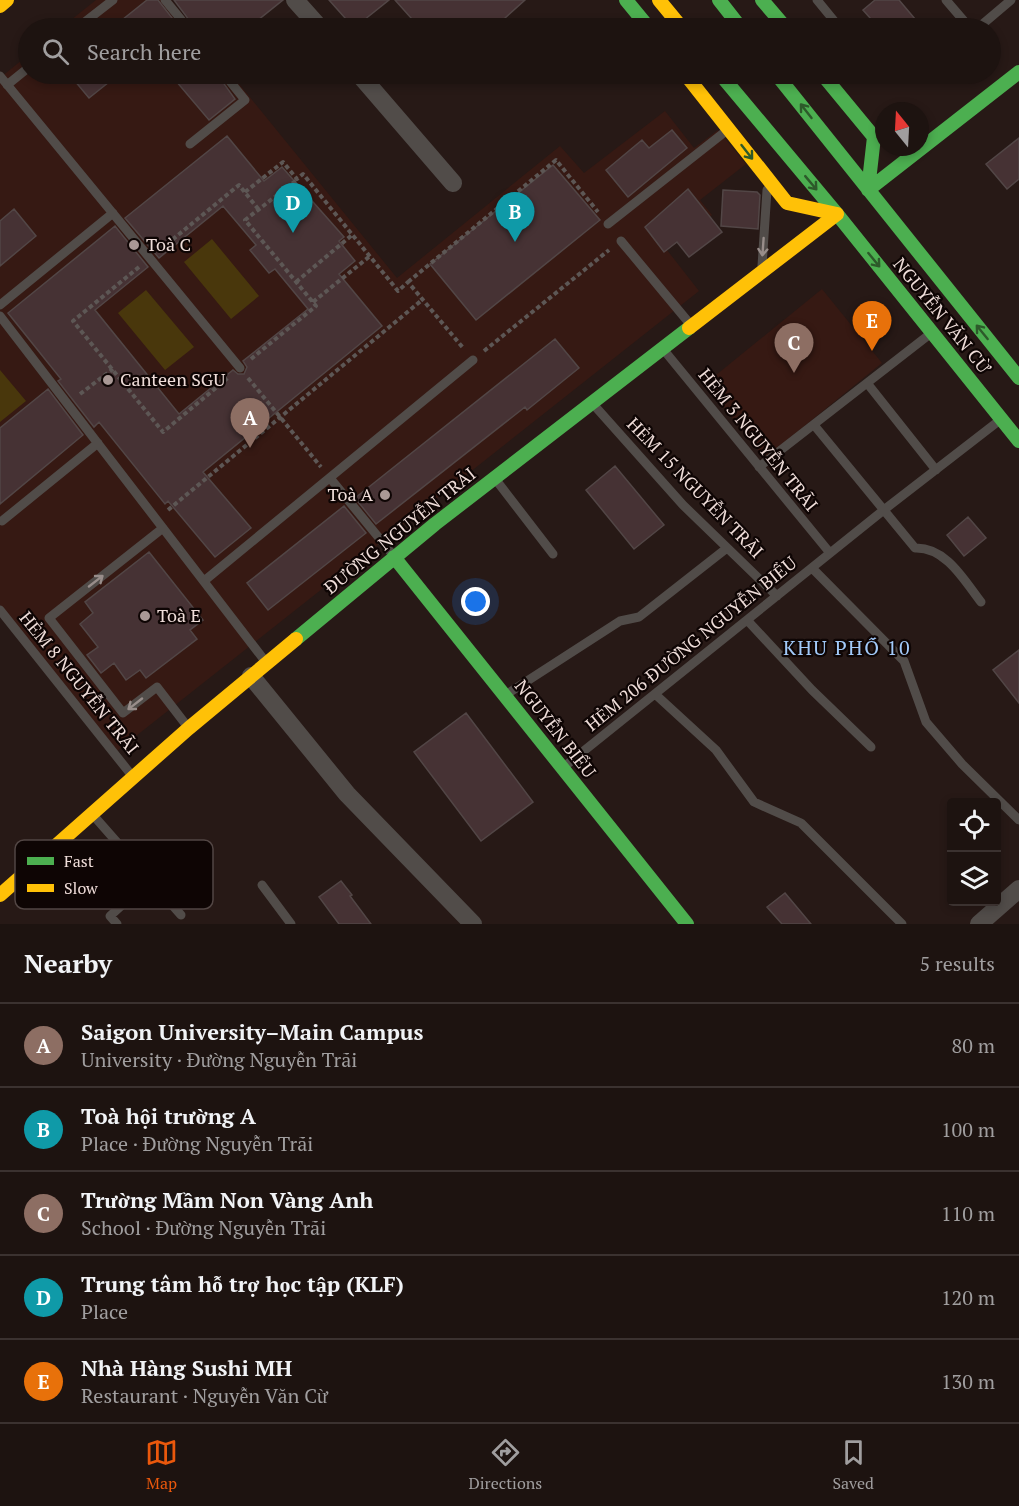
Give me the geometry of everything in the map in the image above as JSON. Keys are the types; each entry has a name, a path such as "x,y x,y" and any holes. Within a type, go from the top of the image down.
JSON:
{"main road":[{"path":"0,6 7,0"},
{"path":"626,0 641,18"},
{"path":"659,0 674,18"},
{"path":"719,0 733,18"},
{"path":"762,0 777,18"},
{"path":"864,193 1019,72"},
{"path":"693,84 787,203 841,211"},
{"name":"NGUYỄN VĂN CỪ","path":"729,84 841,211 932,333 1019,441"},
{"name":"NGUYỄN VĂN CỪ","path":"783,84 864,193 1019,378"},
{"path":"830,84 874,137 864,193"},
{"name":"ĐƯỜNG NGUYỄN TRÃI","path":"61,840 189,728 394,557 591,402 841,211"},
{"name":"NGUYỄN BIỂU","path":"394,557 687,924"},
{"name":"ĐƯỜNG NGUYỄN TRÃI","path":"0,894 15,881"}],"street":[{"path":"295,0 311,18"},
{"path":"367,84 453,183"},
{"path":"251,676 347,794 467,922"},
{"path":"979,924 1019,889"}],"lane":[{"path":"90,18 113,0"},
{"path":"165,0 180,18"},
{"path":"817,0 832,18"},
{"path":"946,0 961,18"},
{"path":"990,18 1011,0"},
{"path":"0,76 240,368"},
{"path":"7,85 18,76"},
{"path":"190,144 245,100 232,84"},
{"path":"608,224 729,129"},
{"path":"762,273 768,179"},
{"path":"0,305 113,213"},
{"path":"621,241 691,325"},
{"path":"0,316 267,663"},
{"path":"759,467 932,333"},
{"name":"HẺM 3 NGUYỄN TRÃI","path":"661,348 830,553"},
{"path":"204,581 473,360"},
{"path":"867,383 936,470"},
{"name":"HẺM 15 NGUYỄN TRÃI","path":"591,402 683,505 777,596"},
{"name":"HẺM 206 ĐƯỜNG NGUYỄN BIỂU","path":"563,768 885,509 1001,419"},
{"path":"813,424 915,548 928,548 947,560 981,602"},
{"path":"2,521 98,444"},
{"path":"330,478 394,557"},
{"path":"494,478 553,554"},
{"path":"163,528 50,618 123,713 157,687 189,728"},
{"path":"505,695 620,621 639,617 727,548"},
{"path":"812,568 904,661 926,723 962,764 1019,820"},
{"name":"HẺM 8 NGUYỄN TRÃI","path":"0,610 133,777"},
{"path":"747,620 812,690 871,747"},
{"path":"655,694 716,750 754,802 801,823 902,924"},
{"path":"92,813 116,840"},
{"path":"262,885 291,924"},
{"path":"117,924 110,916 118,909"},
{"path":"176,909 181,915"}],"path":[{"path":"68,404 113,369 163,432 316,306 245,220 303,174 398,291 556,160 608,224"},
{"path":"259,210 245,192 283,162 297,179"},
{"path":"296,282 352,235"},
{"path":"408,282 473,360 621,241"},
{"path":"313,302 370,256"},
{"path":"157,519 422,300"},
{"path":"240,368 330,478"}],"shaded area":[{"path":"96,0 171,0 186,18 74,18"},
{"path":"18,63 18,84 239,84 397,278 560,146 584,173 665,111 694,148 718,130 746,164 700,200 712,215 667,250 699,291 117,751 0,605 0,78"},
{"path":"212,239 259,296 231,319 184,262"},
{"path":"822,289 882,363 765,458 705,384"},
{"path":"146,290 194,347 165,370 118,313"},
{"path":"0,370 26,401 0,422"}],"building":[{"path":"147,0 158,0 172,18 124,18"},
{"path":"174,0 283,0 260,18 188,18"},
{"path":"329,0 389,0 366,18 345,18"},
{"path":"395,0 525,0 505,18 411,18"},
{"path":"875,0 899,0 914,18 870,18 863,10"},
{"path":"77,84 106,84 89,98"},
{"path":"178,84 224,84 235,99 209,120"},
{"path":"672,130 687,148 628,197 606,170 642,140 649,148"},
{"path":"227,136 264,181 282,167 344,237 339,241 355,261 339,274 382,326 203,472 251,528 215,557 168,501 165,504 99,422 94,427 58,381 61,379 8,313 115,226 148,267 95,310 179,414 233,370 238,374 244,374 247,367 243,361 308,309 275,269 269,273 250,250 256,245 223,206 159,258 125,218"},
{"path":"1019,138 1019,179 1007,189 986,164"},
{"path":"553,165 600,220 476,320 430,264"},
{"path":"688,189 722,232 689,257 677,242 664,252 645,227"},
{"path":"723,190 757,192 760,195 758,229 721,226"},
{"path":"14,209 36,236 0,266 0,221"},
{"path":"555,339 579,368 527,410 525,407 376,524 355,498"},
{"path":"48,389 83,435 0,504 0,428"},
{"path":"615,466 664,525 634,549 586,490"},
{"path":"344,506 366,533 268,610 247,583"},
{"path":"968,517 986,538 964,556 947,535"},
{"name":"Toà E","path":"149,552 203,620 190,630 197,639 146,678 140,670 126,680 114,663 101,673 87,655 98,647 80,624 93,613 85,602"},
{"path":"1019,650 1019,703 993,670"},
{"path":"466,713 533,802 481,841 414,752"},
{"path":"341,881 371,924 339,924 319,897"},
{"path":"785,893 811,924 782,924 767,907"}],"traffic: fast":[{"path":"626,0 641,18"},
{"path":"719,0 733,18"},
{"path":"762,0 777,18"},
{"path":"868,190 1019,72"},
{"path":"728,84 837,214 1019,441"},
{"path":"784,84 1019,378"},
{"path":"830,84 874,137 868,190"},
{"path":"296,639 435,524 689,328"},
{"path":"394,557 687,924"}],"traffic: slow":[{"path":"0,6 7,0"},
{"path":"659,0 674,18"},
{"path":"693,84 787,203 837,214"},
{"path":"689,328 837,214"},
{"path":"62,840 189,728 296,639"},
{"path":"0,895 15,882"}],"place":[{"name":"Trung tâm hỗ trợ học tập (KLF)","path":"293,233"},
{"name":"Toà hội trường A","path":"515,242"},
{"name":"Toà C","path":"134,245"},
{"name":"Nhà Hàng Sushi MH","path":"872,351"},
{"name":"Trường Mầm Non Vàng Anh","path":"794,373"},
{"name":"Canteen SGU","path":"108,380"},
{"name":"Saigon University–Main Campus","path":"250,448"},
{"name":"Toà A","path":"385,495"},
{"name":"Toà E","path":"145,616"}],"district":[{"name":"KHU PHỐ 10","path":"847,648"}]}
